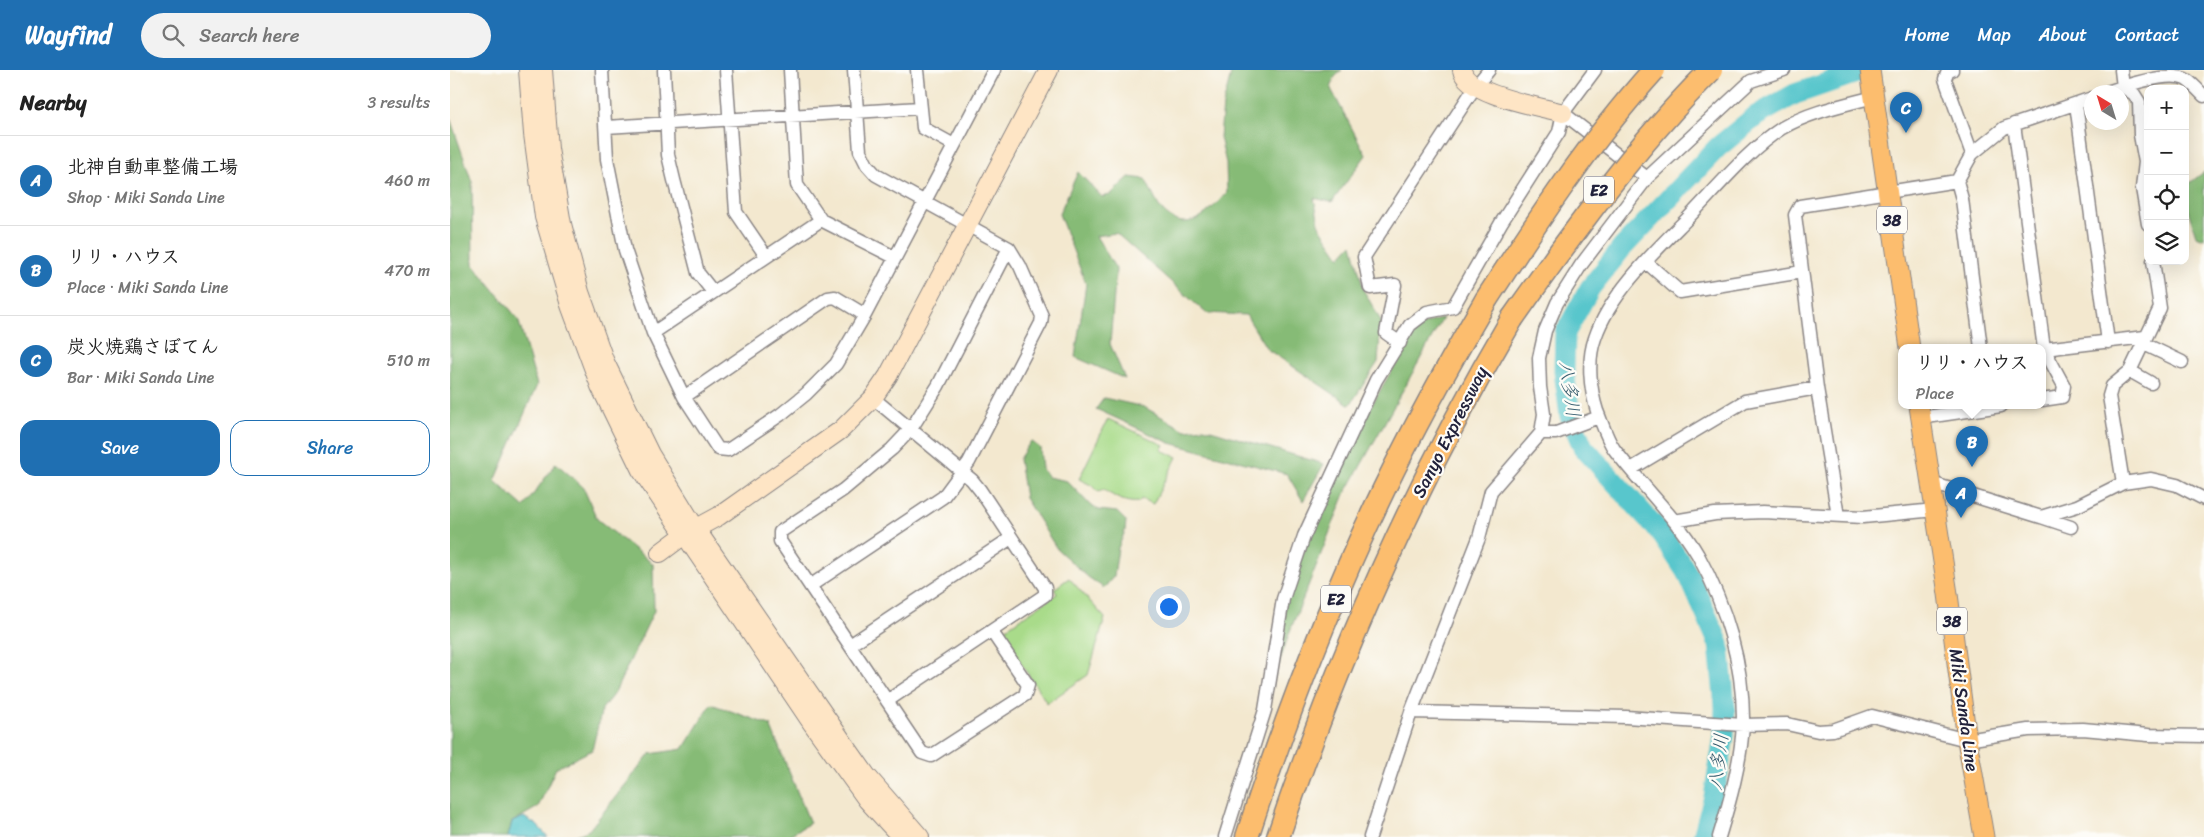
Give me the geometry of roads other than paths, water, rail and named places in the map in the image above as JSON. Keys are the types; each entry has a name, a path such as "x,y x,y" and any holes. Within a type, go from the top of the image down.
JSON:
{"highway":[{"name":"E2","path":"1486,300 1559,175 1635,70"},
{"name":"Sanyo Expressway","path":"1247,837 1284,731 1347,571 1383,491 1445,370 1486,300 1565,180 1604,128 1654,70"},
{"name":"Sanyo Expressway","path":"1278,837 1311,743 1348,650 1416,497 1474,383 1554,252 1644,132 1698,70"},
{"path":"1512,319 1558,254 1638,150 1711,70"}],"main road":[{"name":"38","path":"1870,70 1909,344"},
{"name":"Miki Sanda Line","path":"1919,412 1948,594 1967,740 1984,837"}],"street":[{"path":"528,70 533,134 544,217 570,305 600,386 641,470 690,532 867,776 920,837"},
{"path":"543,70 549,149 562,224 580,292 605,362 690,532 816,730 867,800 901,837"},
{"path":"602,70 607,159 625,250 653,333 684,397 718,448 728,450 806,394 836,364 865,315 994,70"},
{"path":"664,70 668,155 698,272 713,292"},
{"path":"726,70 736,212 766,256"},
{"path":"790,70 797,185 821,220 894,257"},
{"path":"810,586 942,497 962,472 1042,323 1042,316 1024,274 1009,248 876,175 867,165 860,151 854,70"},
{"path":"917,70 923,128 954,145"},
{"path":"660,553 690,532 719,516 841,430 873,398 888,376 1049,70"},
{"path":"1462,70 1463,74 1475,87 1494,95 1563,112 1647,178"},
{"path":"1400,343 1386,333 1395,286 1370,288 1364,257 1475,87 1489,70"},
{"path":"1225,837 1265,710 1283,599 1304,536 1376,380 1410,325 1427,312 1453,307 1501,223 1559,132 1563,112 1595,70"},
{"path":"1370,837 1411,712 1479,538 1491,491 1541,433 1544,414 1540,387 1539,358 1545,331 1557,303 1581,265 1647,178 1751,81 1784,70"},
{"path":"1952,70 1948,71 1945,79 1972,154"},
{"path":"2120,70 2123,85"},
{"path":"2129,86 2176,76 2186,80 2204,96"},
{"path":"2129,91 2134,94 2139,102 2140,135 2145,162 2142,188 2147,220"},
{"path":"1719,837 1730,801 1743,725 1739,673 1728,623 1712,582 1696,553 1674,521 1613,447 1599,417 1593,398 1590,370 1594,339 1620,292 1646,262 1740,164 1782,128 1874,94"},
{"path":"1980,344 1958,181 1972,154 2004,128 2084,101"},
{"path":"2076,104 2108,342"},
{"path":"606,127 920,108"},
{"path":"2014,124 2043,344"},
{"path":"1838,516 1817,388 1795,215 1800,206 1958,181"},
{"path":"653,333 821,220"},
{"path":"992,632 1028,684 1025,694 932,756 922,753 780,541 780,532 843,490 892,449 911,428 938,386 1009,248"},
{"path":"1646,262 1680,292 1802,272"},
{"path":"2123,483 2109,396 2112,386 2130,371 2160,308 2154,265"},
{"path":"684,397 828,298 835,297 865,315"},
{"path":"2046,349 2144,340 2182,362"},
{"path":"2046,353 2064,386 2062,397 2046,399"},
{"path":"2130,371 2152,383"},
{"path":"1631,469 1745,401 1817,388"},
{"path":"873,398 911,428 980,490 1045,588 1045,595 887,701"},
{"path":"1919,412 1956,409"},
{"path":"1541,433 1556,433 1599,417"},
{"path":"2041,517 2077,506 2123,483 2151,479 2177,485 2204,499"},
{"path":"1931,483 2071,527"},
{"path":"1674,521 1714,514 1763,512 1863,517 1935,510"},
{"path":"850,645 1011,538"},
{"path":"1411,712 1626,717 1743,725 1787,724 1818,731 1833,730 1872,716 1967,740 2028,730 2083,729 2148,735 2204,736"}],"water":[{"path":"524,817 537,825 548,837 508,837 512,822"}],"waterway":[{"name":"八多川","path":"1703,837 1714,797 1724,736 1725,707 1719,644 1689,576 1661,533 1583,447 1570,416 1564,371 1565,333 1590,288 1622,248 1718,147 1756,116 1795,94 1865,70"}],"place":[{"name":"炭火焼鶏さぼてん","path":"1906,133"},
{"name":"リリ・ハウス","path":"1972,467"},
{"name":"北神自動車整備工場","path":"1961,518"}]}
